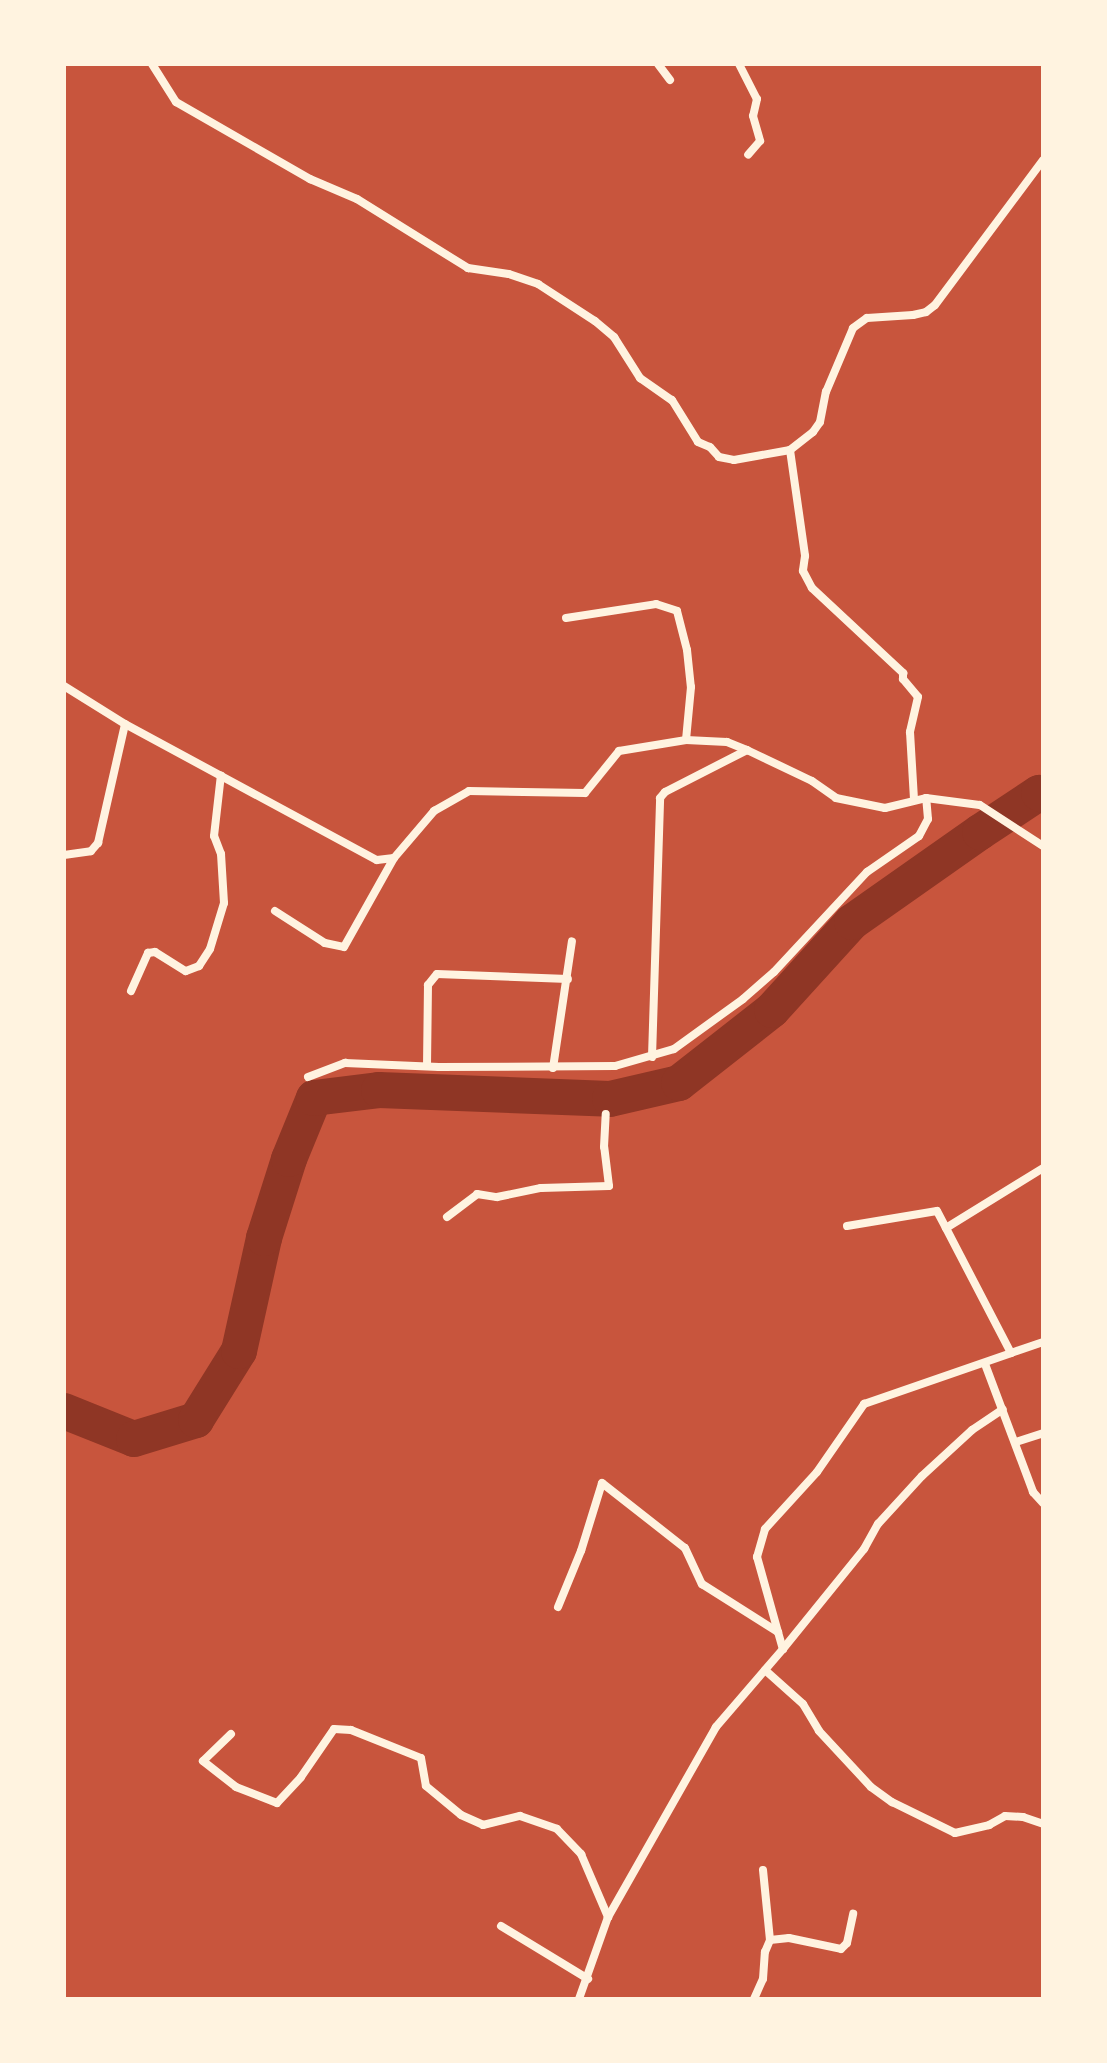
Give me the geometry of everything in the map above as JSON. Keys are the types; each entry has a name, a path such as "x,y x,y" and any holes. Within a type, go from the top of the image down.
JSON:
{"street":[{"path":"152,64 176,102 310,179 357,199 468,268 509,274 538,284 595,321 614,337 640,378 672,400 691,435 719,457 734,460 790,450 820,422 826,392 853,328 867,318 913,315 926,312 935,305 1043,160"},
{"path":"658,64 670,80"},
{"path":"739,64 757,99 753,116 760,141 748,155"},
{"path":"790,450 805,556 803,571 812,588 903,673 903,679 918,697 910,741 914,800"},
{"path":"566,618 656,604 677,611 687,650 691,687 686,740"},
{"path":"64,686 125,724 348,843 366,857 394,858"},
{"path":"64,855 91,851 98,843 125,724"},
{"path":"275,911 325,943 344,947 394,858 434,811 469,791 585,793 619,751 686,740 727,742 812,781 836,798 885,808 926,798 980,805 1016,825 1043,846"},
{"path":"652,1057 660,798 665,792 747,750"},
{"path":"131,991 148,953 155,952 186,971 199,966 210,949 224,903 221,854 214,836 221,775"},
{"path":"308,1077 345,1063 553,1068 615,1066 674,1049 743,999 774,972 867,872 919,836 928,819 926,798"},
{"path":"553,1068 572,941"},
{"path":"427,1066 428,985 437,974 568,979"},
{"path":"447,1217 477,1194 497,1197 541,1188 609,1186 604,1147 606,1114"},
{"path":"946,1228 1043,1168"},
{"path":"847,1226 937,1211 1011,1353"},
{"path":"783,1649 757,1557 765,1529 817,1472 864,1404 1043,1342"},
{"path":"985,1364 1033,1492 1043,1503"},
{"path":"579,1999 608,1917 716,1727 783,1649 864,1549 878,1524 913,1485 972,1430 1003,1409"},
{"path":"1016,1442 1043,1433"},
{"path":"558,1607 581,1551 602,1483 685,1548 702,1584 778,1632"},
{"path":"765,1670 803,1704 819,1731 871,1787 892,1802 955,1833 979,1829 1005,1816 1023,1817 1043,1824"},
{"path":"231,1734 203,1761 236,1787 277,1803 301,1777 334,1729 351,1730 411,1753 421,1758 426,1786 461,1815 483,1825 520,1816 557,1829 581,1854 608,1917"},
{"path":"754,1999 763,1979 765,1952 770,1940 763,1870"},
{"path":"770,1940 789,1938 841,1949 847,1943 853,1914"},
{"path":"501,1926 588,1979"}],"waterway":[{"path":"64,1411 134,1439 196,1420 239,1351 264,1238 289,1159 314,1098 379,1090 610,1099 679,1083 772,1010 852,922 980,832 1039,793 1043,795"}]}
